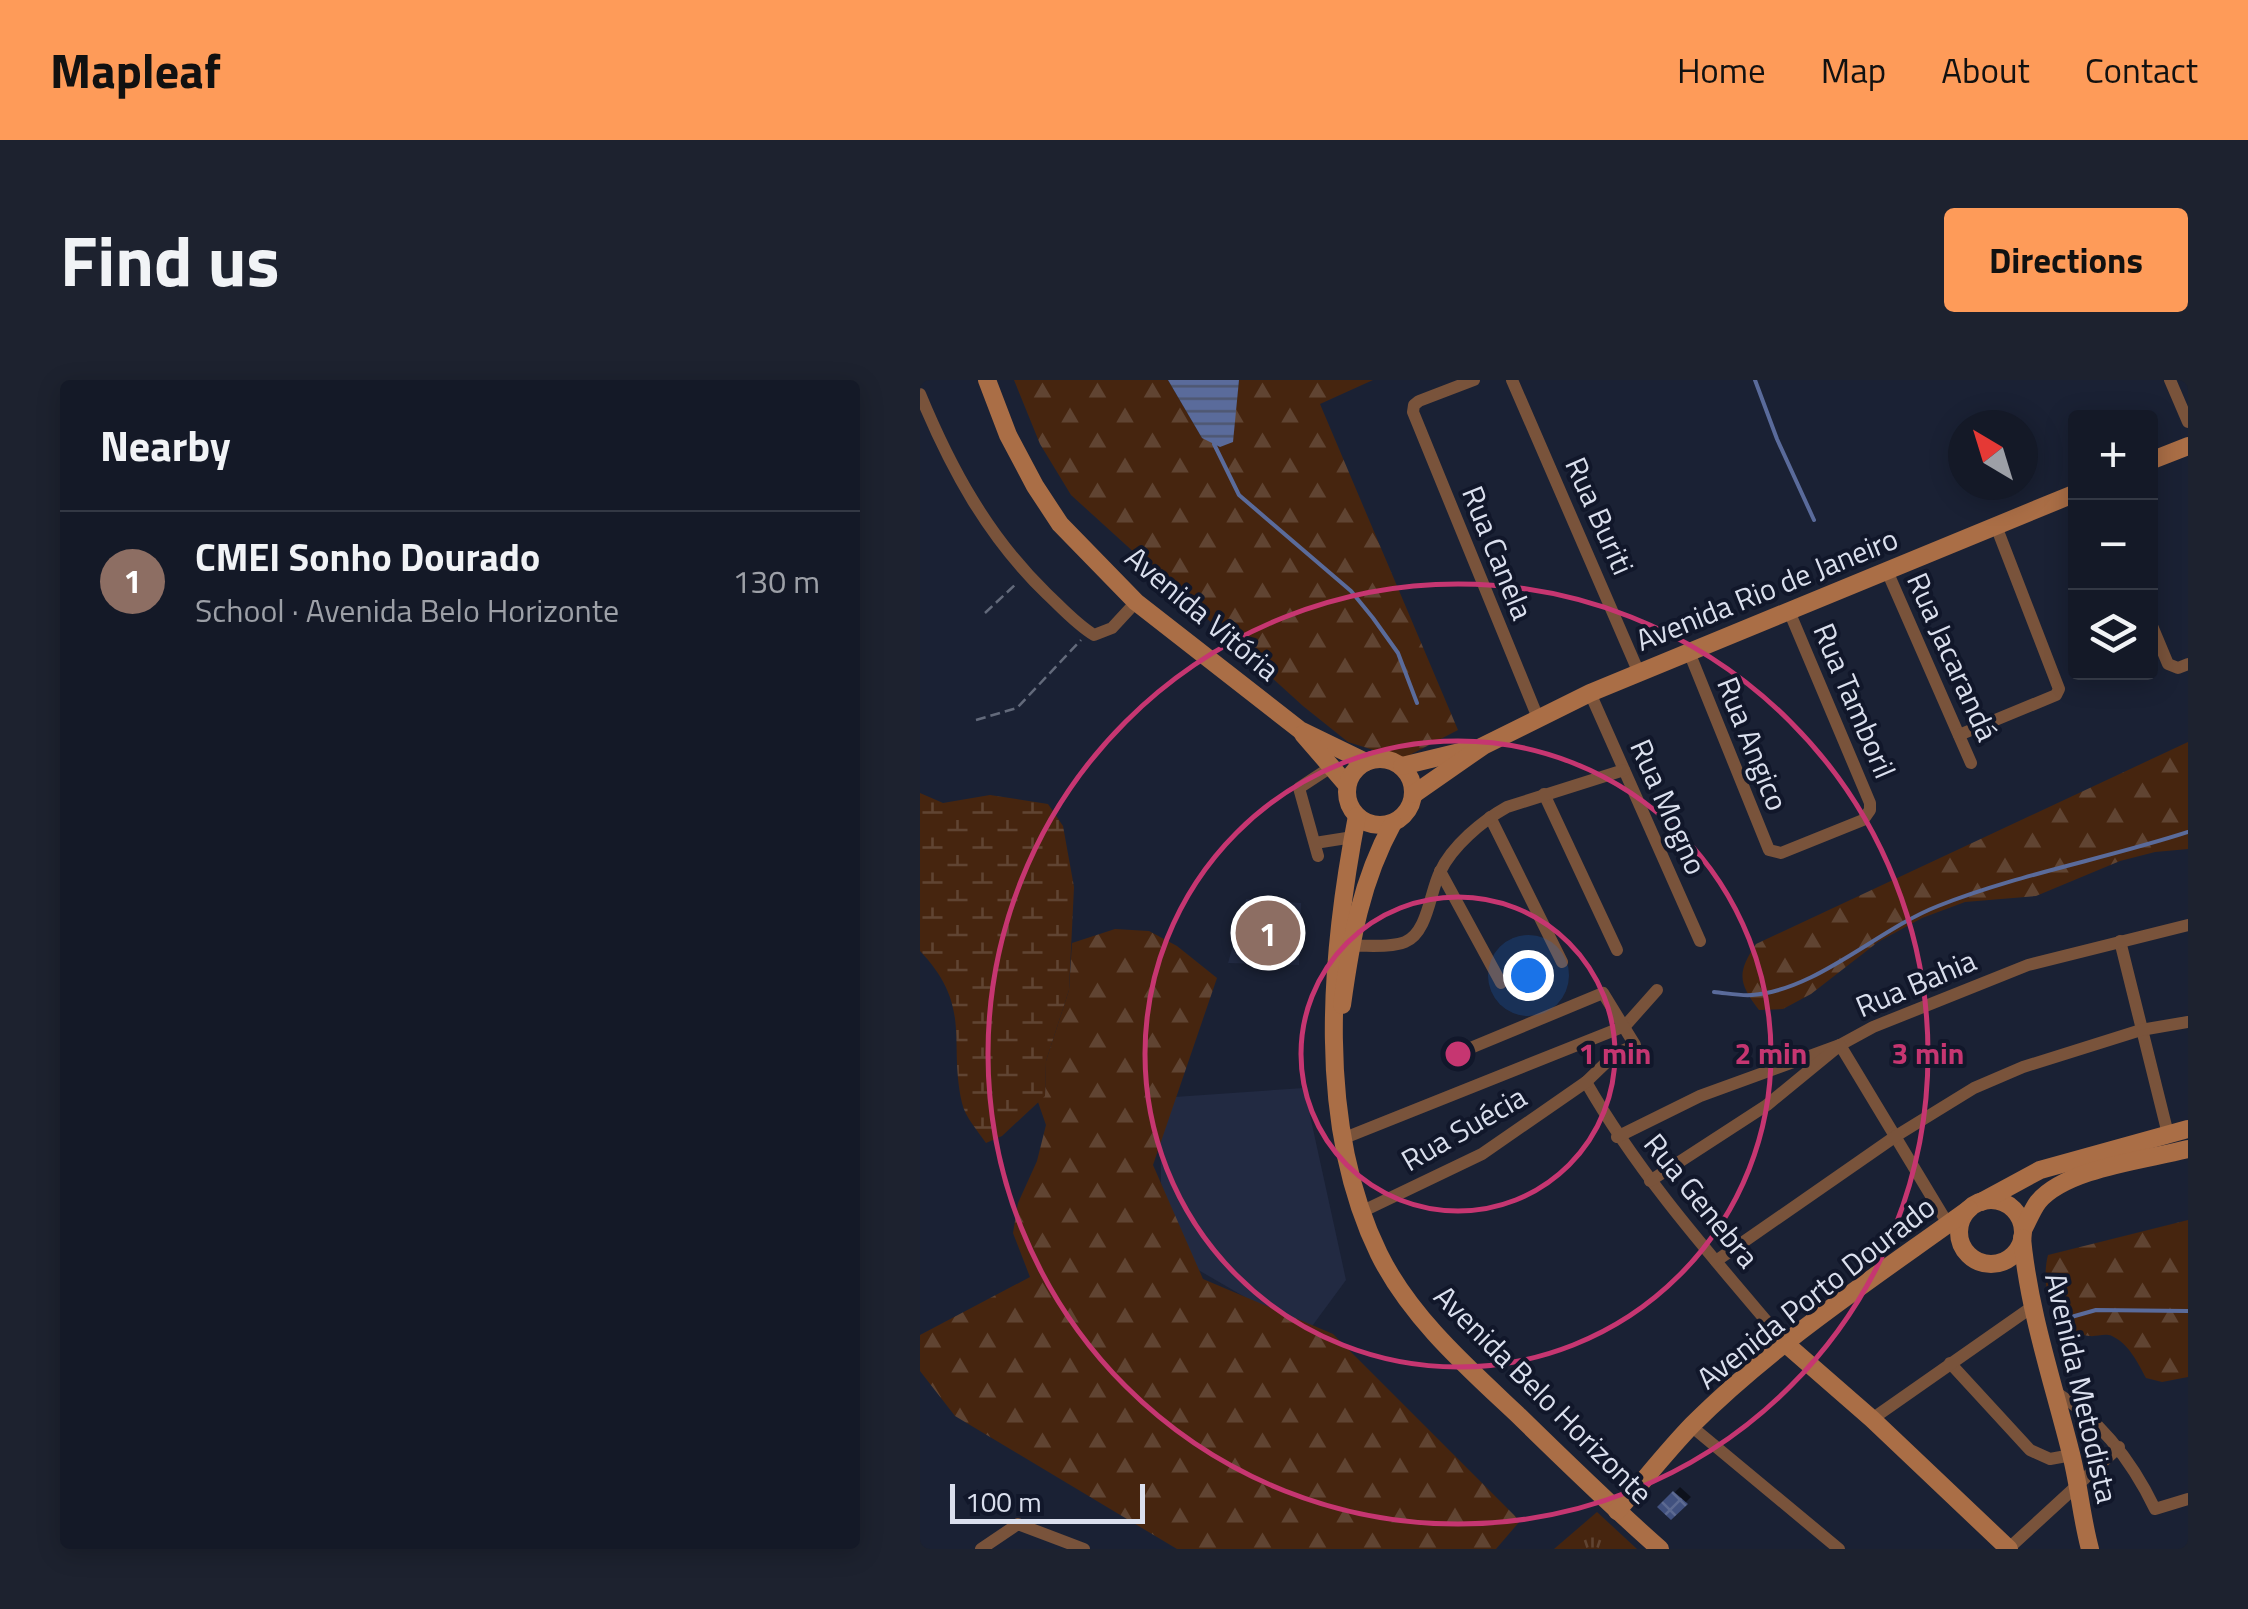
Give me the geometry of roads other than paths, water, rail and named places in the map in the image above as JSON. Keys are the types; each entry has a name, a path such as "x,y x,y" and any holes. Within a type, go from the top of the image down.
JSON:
{"street":[{"name":"Avenida Vitória","path":"987,380 1008,435 1060,524 1136,602 1300,730 1347,785"},
{"name":"Rua Canela","path":"1474,380 1412,407 1538,718"},
{"name":"Rua Buriti","path":"1512,380 1639,672"},
{"path":"2170,380 2188,422"},
{"path":"920,394 964,489 1027,575 1088,632 1104,634 1136,602"},
{"path":"2158,458 2188,446"},
{"name":"Avenida Rio de Janeiro","path":"1414,794 1483,746 1590,693 2068,496"},
{"path":"1959,735 2056,695 2060,689 1996,526"},
{"name":"Rua Jacarandá","path":"1887,570 1971,763"},
{"name":"Rua Tamboril","path":"1772,852 1782,853 1863,820 1870,810 1789,611"},
{"path":"2158,640 2168,664 2183,666"},
{"name":"Rua Angico","path":"1689,652 1765,844 1772,852"},
{"name":"Rua Mogno","path":"1590,693 1700,940"},
{"name":"Avenida Vitória","path":"1300,730 1366,762"},
{"name":"Avenida Rio de Janeiro","path":"1402,766 1483,746"},
{"path":"1384,759 1402,766 1411,778 1414,794 1408,811 1394,822 1374,825 1356,816 1348,802 1347,785 1354,771 1366,762 1384,759"},
{"path":"1331,767 1300,788 1317,850 1352,837"},
{"path":"1350,946 1399,944 1411,939 1440,871 1462,844 1507,806 1624,770"},
{"path":"1544,794 1618,950"},
{"name":"Avenida Belo Horizonte","path":"1356,816 1332,1010 1342,1139 1360,1212 1380,1257 1460,1360 1660,1549"},
{"path":"1490,817 1562,962"},
{"name":"Avenida Belo Horizonte","path":"1336,1045 1350,946 1370,869 1394,822"},
{"path":"1440,871 1501,984"},
{"name":"Rua Bahia","path":"1617,1137 1700,1096 1840,1045 1902,1014 2028,965 2188,926"},
{"path":"2120,941 2168,1134"},
{"path":"1342,1139 1625,1026 1657,990"},
{"path":"1468,1049 1603,993 1625,1026"},
{"path":"1716,1261 1896,1136 1974,1088 2023,1067 2141,1030 2188,1022"},
{"name":"Rua Suécia","path":"1360,1212 1482,1154 1586,1082 1614,1055 1635,1045 1625,1026"},
{"path":"1650,1181 1767,1105 1840,1045 1948,1224"},
{"name":"Rua Genebra","path":"1586,1082 1617,1137 1650,1181 1786,1344"},
{"name":"Avenida Porto Dourado","path":"1617,1511 1692,1426 1786,1344 1948,1224 2040,1170 2188,1129"},
{"path":"2023,1234 2012,1208 1998,1201 1975,1206 1962,1218 1959,1234 1964,1250 1977,1261 2002,1262 2015,1253 2037,1203 2052,1189 2079,1176 2188,1150"},
{"name":"Avenida Metodista","path":"2023,1234 2032,1307 2072,1455 2090,1549"},
{"path":"1872,1420 2032,1307"},
{"path":"1786,1344 2008,1549 2119,1448"},
{"path":"1950,1363 2030,1450 2050,1459 2072,1455"},
{"path":"2054,1391 2077,1405 2119,1448 2155,1509 2188,1499"},
{"path":"1692,1426 1839,1549"},
{"path":"981,1549 1007,1528 1025,1525 1084,1549"}],"water":[{"path":"1168,380 1239,380 1233,442 1220,447 1202,438"}],"waterway":[{"path":"1755,380 1814,520"},
{"path":"1214,444 1239,495 1351,591 1373,618 1398,653 1417,703"},
{"path":"1714,992 1747,995 1776,991 1823,971 1938,906 2188,832"},
{"path":"2057,1321 2096,1310 2188,1311"}],"place":[{"name":"CMEI Sonho Dourado","path":"1268,933"}]}
